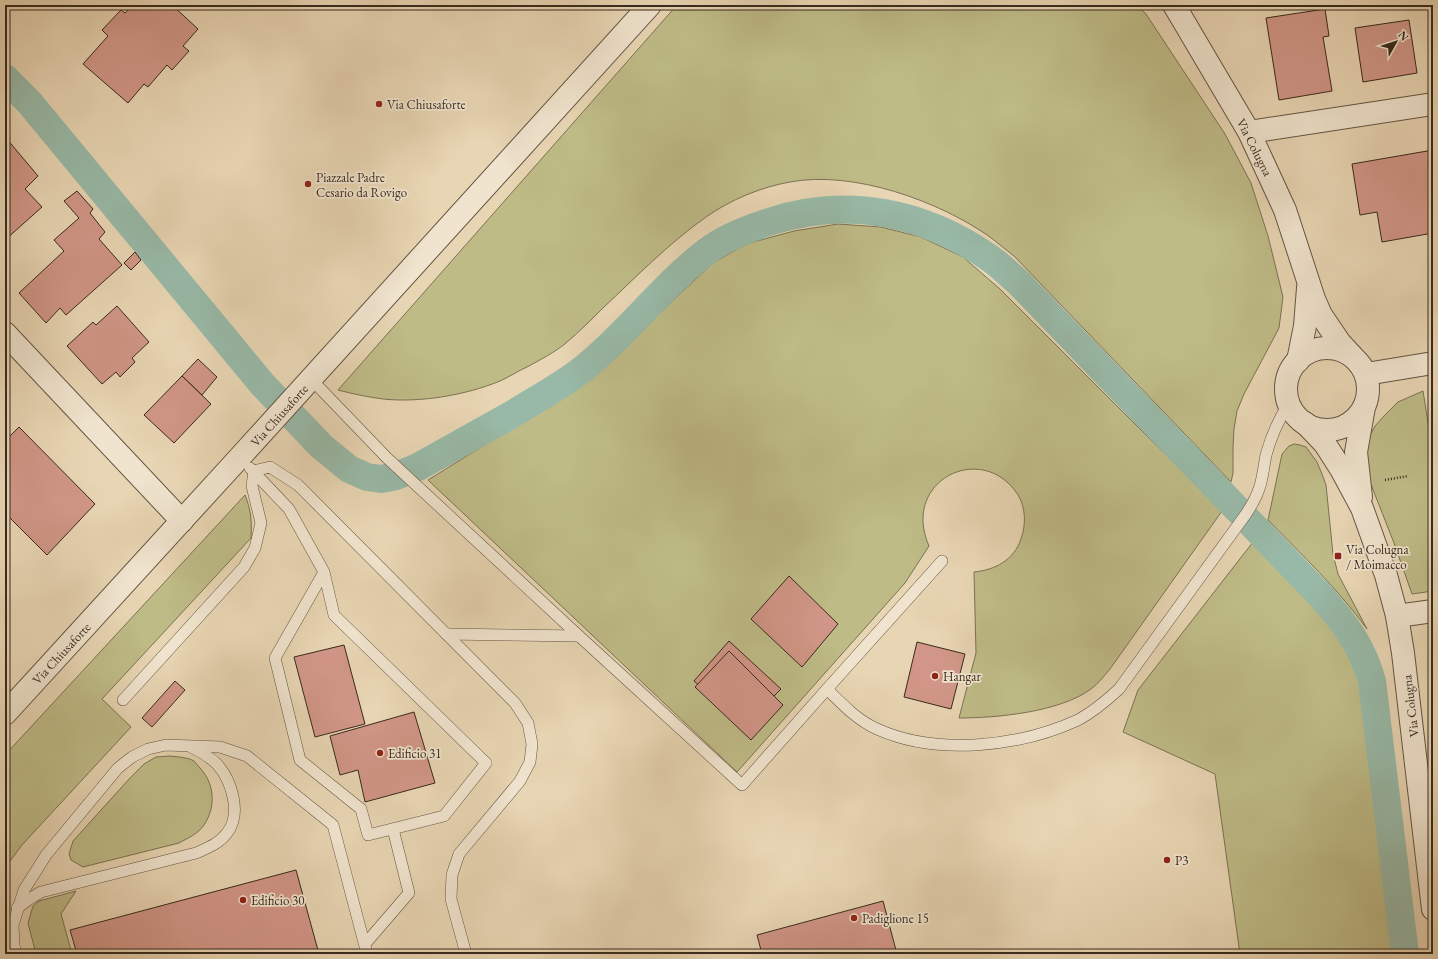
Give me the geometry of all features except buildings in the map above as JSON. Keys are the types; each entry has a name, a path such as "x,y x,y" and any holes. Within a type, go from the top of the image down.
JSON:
{"street":[{"name":"Via Chiusaforte","path":"5,714 182,521 247,464 278,416 650,5"},
{"name":"Via Colugna","path":"1167,5 1179,14 1249,132 1285,210 1308,281 1321,315 1340,343 1352,356"},
{"path":"1249,132 1433,104"},
{"name":"Via Colugna","path":"1298,361 1305,326 1308,281"},
{"path":"5,333 182,521"},
{"path":"1329,348 1341,350 1352,356 1360,364 1366,374 1368,385 1368,396 1364,407 1358,416 1350,423 1340,428 1329,430 1317,428 1305,423 1295,414 1289,404 1287,381 1291,370 1306,354 1317,349 1329,348"},
{"path":"1366,374 1433,363"},
{"name":"Via Colugna","path":"1362,508 1356,452 1364,407"},
{"name":"Via Colugna","path":"1305,423 1325,444 1341,469 1362,508 1386,575 1397,616 1404,653 1433,910"},
{"path":"1397,616 1433,611"}],"lane":[{"path":"305,386 418,485 579,636 742,785 942,561"},
{"path":"827,689 856,717 876,729 900,738 932,744 984,745 1017,740 1078,720 1100,706 1119,689 1237,526 1257,496 1271,438 1280,417 1289,404"},
{"path":"247,464 289,509 324,572 334,614 486,763 444,816 368,835 361,809 300,760 275,658 324,572"},
{"path":"247,464 270,467 298,485 515,703 528,723 532,744 530,762 520,782 459,854 452,875 451,899 466,954"},
{"path":"123,700 244,567 255,548 260,523 247,464"},
{"path":"446,634 579,636"},
{"path":"16,954 13,925 17,908 24,890 46,855 118,768 132,757 148,749 166,745 220,747 247,756 333,825 366,949"},
{"path":"17,908 41,892 196,853 214,845 227,833 233,819 234,800 227,780 217,764 204,753 187,746"},
{"path":"366,949 409,893 393,829"}],"path":[{"path":"1378,481 1408,476"}],"shaded area":[{"path":"677,5 1137,5 1146,14 1225,134 1251,183 1268,236 1283,297 1279,328 1244,394 1237,411 1234,429 1233,473 1231,482 1014,256 993,239 969,224 921,201 868,185 841,180 815,179 779,184 746,195 725,205 692,227 665,249 566,343 542,359 500,381 458,394 412,400 383,399 338,390"},
{"path":"838,224 881,227 921,237 963,257 1000,289 1222,511 1110,669 1094,687 1078,697 1046,708 1009,715 959,718 976,653 974,572 989,569 1003,563 1014,553 1023,534 1024,511 1018,495 1003,479 985,470 967,470 950,475 935,486 926,502 923,523 929,546 905,583 737,772 428,480 586,382 713,263 746,244 794,231"},
{"path":"1423,391 1433,454 1433,591 1412,594 1370,482 1366,455 1369,437 1375,426 1398,402"},
{"path":"1294,444 1306,447 1317,462 1322,474 1326,485 1333,554 1338,574 1367,629 1332,586 1268,520 1282,454 1289,446"},
{"path":"245,495 251,516 251,538 102,699 131,727 22,845 5,868 5,755"},
{"path":"1253,542 1323,612 1340,633 1352,652 1360,674 1365,696 1399,954 1240,954 1215,774 1123,732 1138,690"},
{"path":"170,756 194,761 209,781 212,796 211,811 202,828 193,836 179,843 83,867 71,860 69,854 73,841 130,778 144,764 156,757"},
{"path":"76,891 61,914 72,954 36,954 28,923 33,906 39,901"}],"waterway":[{"path":"5,78 29,102 263,385 321,446 349,469 367,477 381,479 396,476 418,467 511,415 565,382 599,355 674,280 706,252 728,238 744,231 798,214 828,210 856,210 884,213 912,220 939,230 965,243 995,262 1020,284 1321,596 1352,636 1368,668 1372,681 1405,954"}],"place":[{"name":"Via Chiusaforte","path":"379,104"},
{"name":"Piazzale Padre Cesario da Rovigo","path":"308,184"},
{"name":"Via Colugna / Moimacco","path":"1338,556"},
{"name":"Hangar","path":"935,676"},
{"name":"Edificio 31","path":"380,753"},
{"name":"P3","path":"1167,860"},
{"name":"Edificio 30","path":"243,900"},
{"name":"Padiglione 15","path":"854,918"}]}
